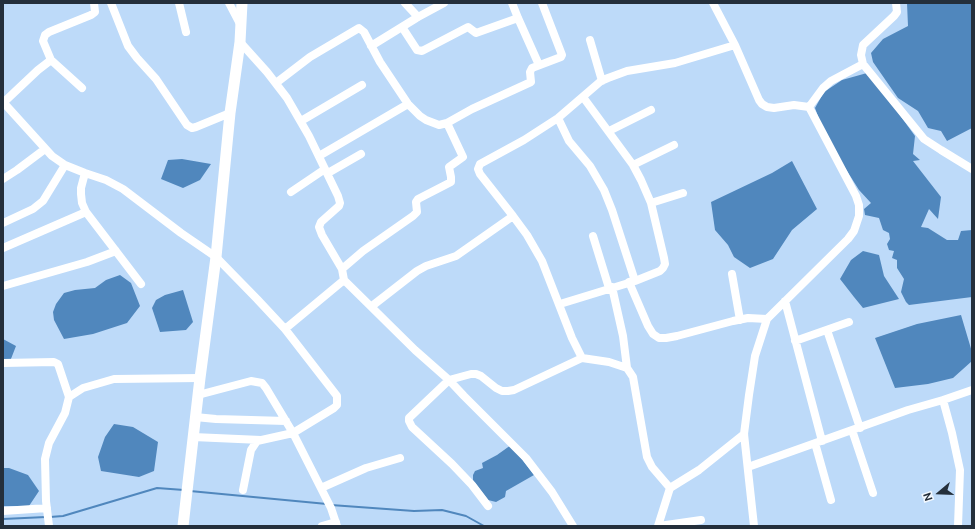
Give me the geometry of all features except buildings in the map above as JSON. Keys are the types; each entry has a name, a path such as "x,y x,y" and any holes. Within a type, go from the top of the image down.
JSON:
{"main road":[{"path":"183,526 195,417 216,257 230,113 240,42 242,3"}],"street":[{"path":"82,88 51,60 43,41 45,35 49,32 91,15 94,12 94,3"},
{"path":"111,3 128,46 136,58 156,79 187,125 192,128 196,127 230,113"},
{"path":"179,3 186,32"},
{"path":"228,3 240,24"},
{"path":"405,3 418,17"},
{"path":"371,46 444,3"},
{"path":"512,3 539,65"},
{"path":"276,83 310,57 359,28 364,32 371,46 408,104 426,120 439,125 447,123 472,109 531,82 530,70 561,57 562,55 542,3"},
{"path":"713,3 735,45 758,100 762,104 774,108 794,105 809,107"},
{"path":"896,3 897,12 894,16 863,45 861,55 863,64 924,139 972,168"},
{"path":"402,27 417,50 422,50 468,27 476,33 518,18"},
{"path":"590,40 602,81"},
{"path":"240,42 276,83 287,98 301,121 338,196 340,203 339,206 321,222 319,227 322,235 342,269 344,280 372,306 401,337 449,380 526,458 552,492 573,526"},
{"path":"582,358 572,338 540,256 527,234 480,174 478,166 524,140 558,118 602,81 616,74 675,63 735,45"},
{"path":"51,60 38,70 3,103 52,156 65,165 85,174 106,180 123,189 181,233 216,257 285,329 337,396 337,404 334,408 293,433 258,441 251,450 243,490"},
{"path":"809,107 823,88 831,81 863,64"},
{"path":"301,121 362,85"},
{"path":"560,304 632,282 660,270 665,264 651,202 633,165 583,97"},
{"path":"319,156 408,104"},
{"path":"754,526 744,434 755,356 767,318 848,239 854,231 859,216 859,204 856,196 809,107"},
{"path":"608,131 651,110"},
{"path":"558,118 569,141 590,166 604,190 612,210 632,282 648,326 653,334 659,338 666,338 748,318 767,318"},
{"path":"342,269 363,251 414,216 416,212 416,202 418,199 450,182 452,178 450,167 463,157 447,123"},
{"path":"633,165 674,145"},
{"path":"3,179 45,149"},
{"path":"291,192 326,171 361,154"},
{"path":"3,223 33,209 43,201 65,165"},
{"path":"85,174 80,194 86,212 141,284"},
{"path":"651,202 683,193"},
{"path":"3,248 86,212"},
{"path":"372,306 417,271 456,256 513,216"},
{"path":"593,236 610,288 623,336 627,368 636,384 647,457 652,467 670,488"},
{"path":"3,286 86,262 116,251"},
{"path":"732,274 740,320"},
{"path":"285,329 344,280"},
{"path":"785,301 819,442 831,500"},
{"path":"795,341 849,322"},
{"path":"827,330 873,493"},
{"path":"488,506 452,464 412,427 409,418 449,380 471,374 481,376 502,391 508,391 514,390 582,358 609,362 627,368"},
{"path":"3,363 54,362 58,364 68,397 65,413 49,443 47,450 45,474 48,516 3,511"},
{"path":"68,397 83,388 114,379 200,378"},
{"path":"198,395 251,381 258,381 266,388 293,433 331,508 336,524 322,526"},
{"path":"748,467 908,410 972,390"},
{"path":"943,400 960,470 958,526"},
{"path":"195,417 286,421"},
{"path":"701,520 658,526 670,488 699,470 744,434"},
{"path":"193,437 262,440"},
{"path":"321,488 366,468 400,458"}],"water":[{"path":"907,3 972,3 972,128 947,141 941,131 928,128 918,111 898,98 873,62 871,53 883,39 908,26"},
{"path":"867,73 878,85 915,136 913,154 920,160 913,161 941,197 938,219 929,209 921,227 928,228 947,240 958,240 961,231 972,230 972,297 909,305 906,302 901,292 904,279 897,268 897,260 892,258 894,251 889,250 887,244 890,239 889,233 883,230 879,218 865,215 864,209 871,203 859,190 822,127 815,108 824,92 842,80"},
{"path":"182,159 211,164 200,180 183,188 161,179 168,160"},
{"path":"792,161 817,209 792,230 773,259 750,268 734,257 728,245 715,230 711,202 772,173"},
{"path":"863,251 879,255 884,276 899,299 863,308 840,279 851,260"},
{"path":"120,275 131,283 140,306 127,323 93,334 64,339 54,320 53,312 56,304 64,293 75,290 95,288 106,280"},
{"path":"183,290 193,322 186,330 160,332 152,308 156,300 165,295"},
{"path":"961,315 972,352 972,361 953,378 928,384 895,388 875,338 917,324"},
{"path":"3,339 16,346 9,364 3,362"},
{"path":"114,424 133,427 158,442 154,471 139,477 101,471 98,457 105,437"},
{"path":"511,445 534,475 506,491 505,497 496,502 488,500 473,480 473,475 475,471 483,468 482,463"},
{"path":"3,468 9,468 28,475 39,491 29,506 3,506"}],"waterway":[{"path":"50,517 63,516 157,488 184,490"},
{"path":"190,491 327,504"},
{"path":"331,505 414,511 442,510 466,516 484,526"},
{"path":"3,519 46,517"}]}
